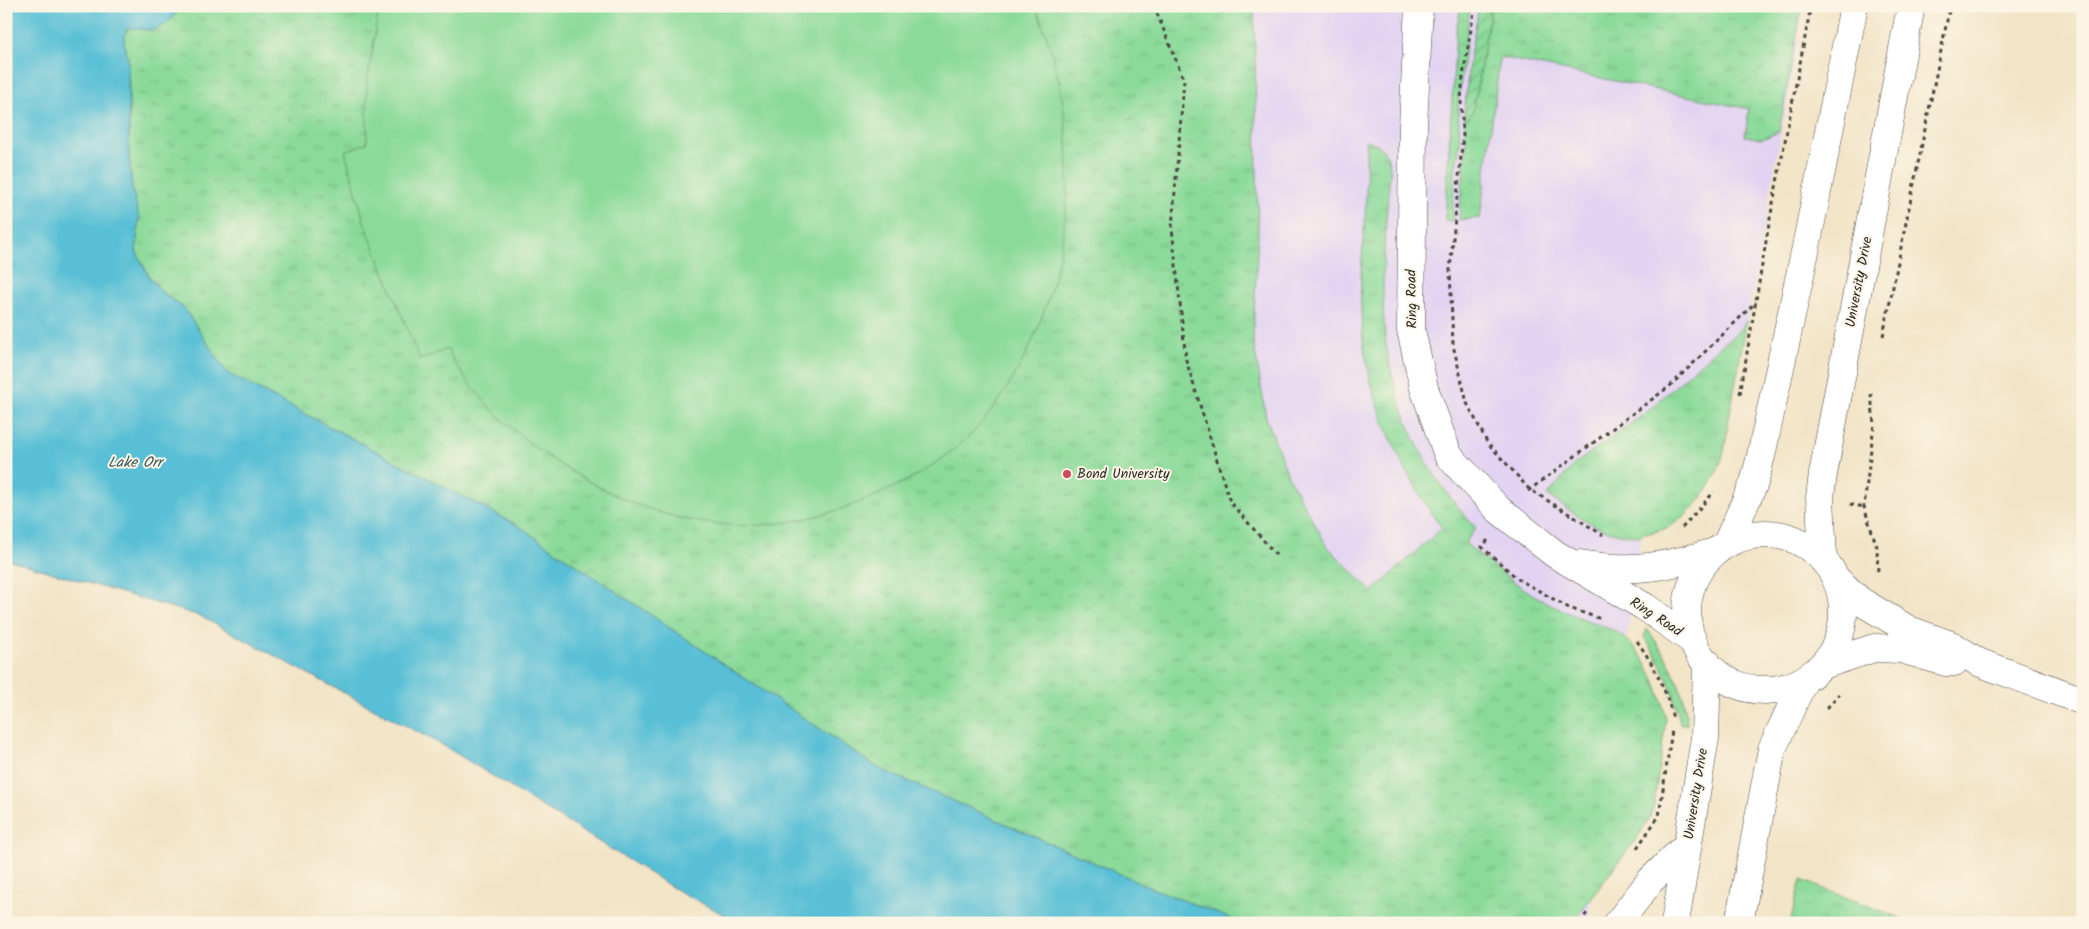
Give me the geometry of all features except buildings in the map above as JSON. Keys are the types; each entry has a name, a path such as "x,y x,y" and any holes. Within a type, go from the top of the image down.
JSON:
{"street":[{"name":"Ring Road","path":"1419,6 1413,126 1411,330 1424,388 1448,455 1499,510 1569,562 1645,607 1700,652"},
{"path":"1854,6 1806,248 1754,483 1721,548 1699,570 1690,593 1688,617 1700,652 1727,680 1752,689 1779,689 1814,672 1874,648 1901,649 1946,662 1978,662"},
{"name":"University Drive","path":"1829,569 1820,497 1823,474 1911,6"},
{"path":"1721,548 1758,534 1782,536 1804,544 1855,598 1909,630 1954,646 1978,662 2083,701"},
{"name":"Ring Road","path":"1569,562 1611,570 1638,570 1681,562 1721,548"},
{"path":"1739,923 1772,749 1814,672 1834,650 1841,632 1844,614 1841,595 1829,569"},
{"name":"University Drive","path":"1675,923 1705,738 1700,652"},
{"path":"1618,923 1650,881 1688,845"}],"path":[{"path":"1154,6 1184,80 1172,228 1186,360 1230,502 1278,557"},
{"path":"1475,6 1462,91 1463,135 1450,270 1453,345 1467,403 1487,442 1529,489 1607,537"},
{"path":"1740,398 1769,224 1810,6"},
{"path":"1881,343 1950,6"},
{"path":"1872,609 1878,589 1877,547 1864,507 1874,424 1873,385"},
{"path":"1681,529 1716,490"},
{"path":"1825,711 1839,693"}],"shaded area":[{"name":"Bond University","path":"180,6 1804,6 1721,463 1697,503 1669,528 1653,533 1641,533 1588,923 1242,923 227,373 184,308 150,30"}],"green space":[{"name":"Bond University","path":"180,6 1254,6 1258,232 1253,339 1266,417 1289,478 1327,546 1372,592 1442,528 1426,504 1397,452 1385,426 1368,370 1363,341 1361,311 1366,140 1378,145 1384,151 1390,166 1383,268 1384,325 1388,357 1406,419 1419,448 1435,476 1476,528 1465,543 1508,578 1531,593 1562,610 1612,630 1633,645 1641,656 1654,681 1666,719 1654,805 1650,817 1637,838 1572,923 1242,923 1159,891 878,768 517,525 227,373 184,308 163,293 149,276 136,251 139,218 132,187 129,155 129,87 124,41 126,29 138,27 150,30 176,14"},
{"path":"379,6 1035,6 1053,58 1064,112 1068,168 1064,224 1054,279 1036,332 1011,382 979,426 957,447 932,466 905,482 877,495 838,510 801,520 764,525 727,525 691,520 655,511 618,496 581,477 542,452 505,422 472,387 447,349 420,360 365,225 345,151 367,143 367,85"},
{"path":"1461,6 1470,6 1458,106 1460,143 1455,171 1452,221 1445,221 1456,30"},
{"path":"1479,6 1491,6 1473,112 1468,119 1464,117 1469,62"},
{"path":"1491,6 1802,6 1779,132 1762,139 1745,136 1749,109 1500,57 1480,218 1459,220 1466,146 1464,117 1468,118 1473,112"},
{"path":"1747,320 1722,459 1715,476 1700,500 1680,520 1655,532 1642,533 1641,536 1615,533 1591,523 1547,495 1576,463 1647,412 1714,351 1737,333"},
{"path":"1647,629 1662,651 1674,674 1683,698 1687,724 1680,724 1667,678 1657,657 1644,637"},
{"path":"1801,880 1913,923 1790,923"}],"water":[{"name":"Lake Orr","path":"6,6 180,6 172,18 159,28 150,30 126,29 124,41 128,60 129,155 132,187 139,218 136,251 149,277 163,293 184,308 227,373 517,525 878,768 1159,891 1242,923 740,923 675,889 444,746 200,616 6,559"}],"place":[{"name":"Bond University","path":"1067,474"}]}
